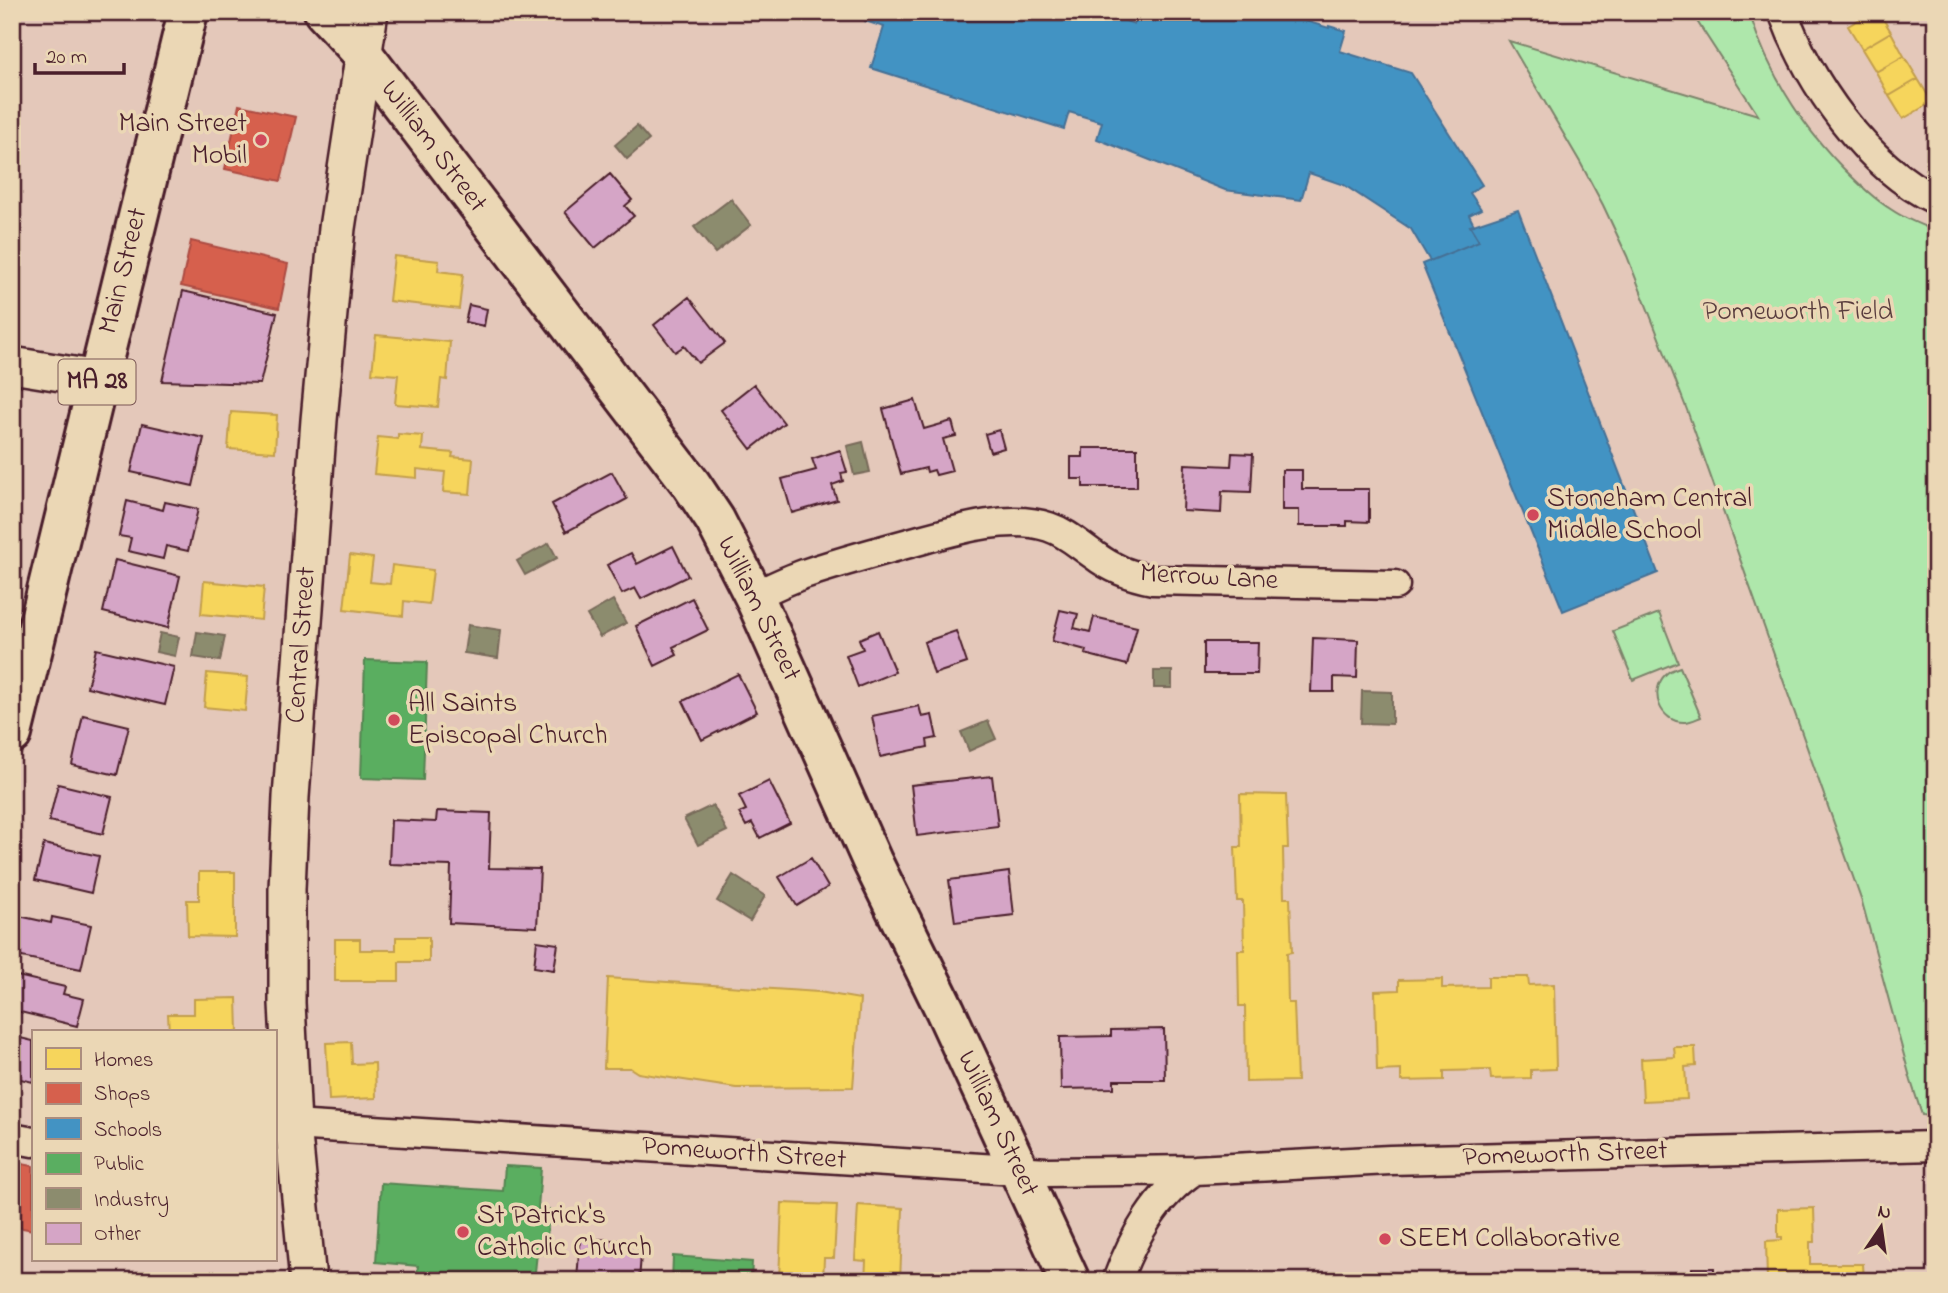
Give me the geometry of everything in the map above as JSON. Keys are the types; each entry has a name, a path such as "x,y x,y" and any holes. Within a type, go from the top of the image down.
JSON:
{"main road":[{"name":"William Street","path":"324,15 363,54 691,484 715,520 754,596 872,861 1070,1281"},
{"name":"Main Street","path":"12,734 98,379 191,18"}],"street":[{"name":"Central Street","path":"308,1281 286,1180 293,1125 286,947 294,747 335,241 370,12"},
{"path":"1783,12 1808,69 1860,140 1890,169 1936,200"},
{"path":"12,365 98,379"},
{"name":"Merrow Lane","path":"754,596 801,575 863,556 947,533 1017,522 1058,530 1119,570 1153,580 1395,585"},
{"name":"Pomeworth Street","path":"293,1125 1056,1172 1195,1170 1390,1160 1936,1146"},
{"path":"12,1138 32,1142"},
{"path":"1117,1281 1131,1247 1158,1205 1180,1179 1195,1170"}],"green space":[{"name":"Pomeworth Field","path":"1691,12 1749,12 1775,76 1799,115 1827,151 1879,201 1913,222 1936,231 1936,1116 1922,1115 1862,902 1687,410 1627,256 1580,162 1509,41 1758,115"},
{"path":"1659,613 1678,662 1633,680 1613,631"},
{"path":"1680,667 1701,717 1687,722 1669,717 1659,705 1658,689 1661,681 1668,673"}],"building: Homes":[{"path":"1872,12 1879,12 1891,32 1862,49 1848,26"},
{"path":"1891,32 1904,56 1876,72 1862,49"},
{"path":"1904,56 1918,79 1889,96 1876,72"},
{"path":"1918,79 1932,102 1903,119 1889,96"},
{"path":"394,256 439,261 438,271 463,274 459,309 389,301"},
{"path":"376,335 450,342 447,380 441,379 438,407 395,404 398,375 372,373"},
{"path":"231,412 277,415 275,452 228,449"},
{"path":"398,434 423,436 422,450 453,453 452,457 473,459 470,494 443,492 445,472 417,469 417,478 374,474 378,437 398,439"},
{"path":"350,555 373,558 370,582 390,584 392,565 433,570 429,604 404,601 403,616 344,609"},
{"path":"204,581 264,587 261,620 201,614"},
{"path":"207,673 248,677 245,711 204,707"},
{"path":"1240,794 1286,795 1288,848 1283,848 1284,898 1290,898 1292,952 1287,953 1288,1003 1294,1003 1297,1081 1246,1082 1245,1006 1239,1006 1238,950 1244,950 1243,901 1237,901 1235,847 1241,847"},
{"path":"199,872 235,872 235,937 188,936 187,900 199,900"},
{"path":"396,937 429,937 429,962 399,962 399,981 335,981 335,939 360,939 360,950 396,950"},
{"path":"1488,977 1528,977 1529,985 1554,984 1556,1069 1531,1070 1531,1078 1491,1079 1490,1070 1444,1071 1444,1080 1401,1081 1401,1070 1377,1071 1375,991 1399,990 1399,980 1442,979 1442,988 1488,987"},
{"path":"608,978 819,992 860,999 853,1087 736,1088 638,1073 630,1068 604,1068"},
{"path":"237,998 238,1030 169,1030 168,1014 194,1014 194,999"},
{"path":"351,1042 352,1064 375,1063 376,1098 329,1100 326,1043"},
{"path":"1674,1047 1695,1047 1696,1066 1685,1067 1687,1099 1643,1101 1641,1059 1675,1057"},
{"path":"782,1203 837,1205 834,1258 824,1258 823,1281 779,1281"},
{"path":"858,1205 903,1208 900,1281 865,1281 866,1261 855,1260"},
{"path":"1814,1208 1815,1242 1810,1242 1810,1264 1863,1264 1864,1281 1767,1281 1766,1241 1782,1240 1782,1237 1778,1237 1778,1209"}],"building: Shops":[{"path":"239,105 296,117 281,181 225,169"},
{"path":"191,241 288,264 279,308 181,286"},
{"path":"12,1162 32,1166 32,1230 12,1226"}],"building: Schools":[{"path":"867,12 1101,12 1134,24 1138,12 1275,12 1346,31 1340,51 1411,73 1482,185 1470,193 1481,209 1469,215 1474,225 1470,226 1479,241 1430,261 1411,229 1344,185 1309,173 1301,200 1225,190 1097,139 1102,122 1069,112 1064,129 871,68 884,27 865,21"},
{"path":"1518,210 1658,573 1563,611 1422,264 1479,241 1470,226"}],"building: Public":[{"name":"All Saints Episcopal Church","path":"365,660 427,662 423,780 361,778"},
{"name":"St Patrick's Catholic Church","path":"505,1166 541,1168 538,1209 549,1210 546,1254 537,1253 535,1272 512,1273 511,1281 416,1281 418,1266 376,1262 381,1183 503,1191"},
{"path":"673,1256 752,1262 751,1281 672,1281"}],"building: Industry":[{"path":"637,126 649,140 627,159 615,145"},
{"path":"731,199 751,225 715,253 694,227"},
{"path":"863,442 870,472 854,475 847,446"},
{"path":"549,543 557,558 525,575 517,561"},
{"path":"613,600 626,623 600,637 587,615"},
{"path":"468,625 501,630 498,658 464,653"},
{"path":"197,632 225,636 220,661 193,657"},
{"path":"160,633 179,637 175,656 156,652"},
{"path":"1154,671 1172,671 1172,688 1154,688"},
{"path":"1362,691 1392,692 1392,724 1361,723"},
{"path":"988,721 996,739 969,751 961,732"},
{"path":"713,805 727,831 698,845 684,819"},
{"path":"733,875 765,896 750,921 717,901"}],"building: Other":[{"path":"610,174 632,200 625,206 634,216 595,248 565,212"},
{"path":"183,291 277,313 260,384 162,381"},
{"path":"689,297 725,343 698,363 684,346 675,352 654,325"},
{"path":"469,305 487,309 484,326 465,322"},
{"path":"754,384 784,423 751,449 721,410"},
{"path":"915,400 924,429 952,421 956,436 943,439 952,471 936,475 934,470 927,472 926,468 901,474 883,409"},
{"path":"142,424 204,438 193,486 131,472"},
{"path":"999,430 1004,448 990,452 985,434"},
{"path":"1083,448 1137,448 1137,487 1083,487 1083,479 1071,479 1071,457 1083,457"},
{"path":"840,450 847,472 841,473 843,481 832,485 837,500 792,513 782,479 816,470 812,459"},
{"path":"1232,453 1253,454 1251,492 1222,491 1221,513 1183,511 1185,464 1231,466"},
{"path":"1282,470 1302,470 1302,489 1369,489 1369,522 1347,521 1347,526 1299,526 1299,510 1282,510"},
{"path":"612,472 627,499 566,532 552,504"},
{"path":"127,501 163,510 165,502 198,509 188,551 166,546 163,559 128,551 131,538 119,536"},
{"path":"673,546 688,576 641,599 635,588 622,594 607,565 631,553 637,564"},
{"path":"115,560 180,576 168,628 103,612"},
{"path":"692,598 708,630 673,647 677,655 655,666 636,626"},
{"path":"1060,610 1078,614 1074,628 1090,632 1094,617 1137,627 1127,665 1085,654 1086,650 1052,641"},
{"path":"878,631 895,672 858,687 846,655 863,649 859,639"},
{"path":"956,631 967,663 934,674 924,642"},
{"path":"1313,638 1358,640 1357,678 1334,677 1334,692 1311,692"},
{"path":"1204,642 1258,642 1257,674 1204,674"},
{"path":"96,649 174,667 165,705 87,687"},
{"path":"738,674 757,712 702,740 683,701"},
{"path":"919,706 922,717 932,715 937,738 927,740 928,747 880,757 872,716"},
{"path":"83,715 129,726 117,775 72,765"},
{"path":"992,776 998,826 917,836 911,785"},
{"path":"769,781 790,823 760,838 752,823 746,826 739,813 746,810 739,796"},
{"path":"58,784 112,797 103,834 49,821"},
{"path":"437,811 491,813 489,868 540,869 537,927 449,923 451,866 389,864 391,820 436,822"},
{"path":"44,844 99,856 91,893 35,880"},
{"path":"811,858 828,887 797,906 779,877"},
{"path":"1009,872 1014,915 955,922 949,880"},
{"path":"19,916 51,923 52,917 91,925 81,969 12,955"},
{"path":"537,941 558,944 554,970 534,967"},
{"path":"13,975 65,987 63,994 84,999 77,1026 12,1010"},
{"path":"1164,1029 1165,1080 1114,1080 1114,1088 1061,1089 1060,1037 1111,1036 1111,1030"},
{"path":"12,1036 32,1041 32,1082 12,1077"},
{"path":"580,1238 642,1242 639,1281 577,1281"},
{"path":"1692,1268 1714,1268 1714,1281 1692,1281"}],"place":[{"name":"Main Street Mobil","path":"261,140"},
{"name":"Stoneham Central Middle School","path":"1533,515"},
{"name":"All Saints Episcopal Church","path":"394,720"},
{"name":"St Patrick's Catholic Church","path":"463,1232"},
{"name":"SEEM Collaborative","path":"1385,1239"}]}
